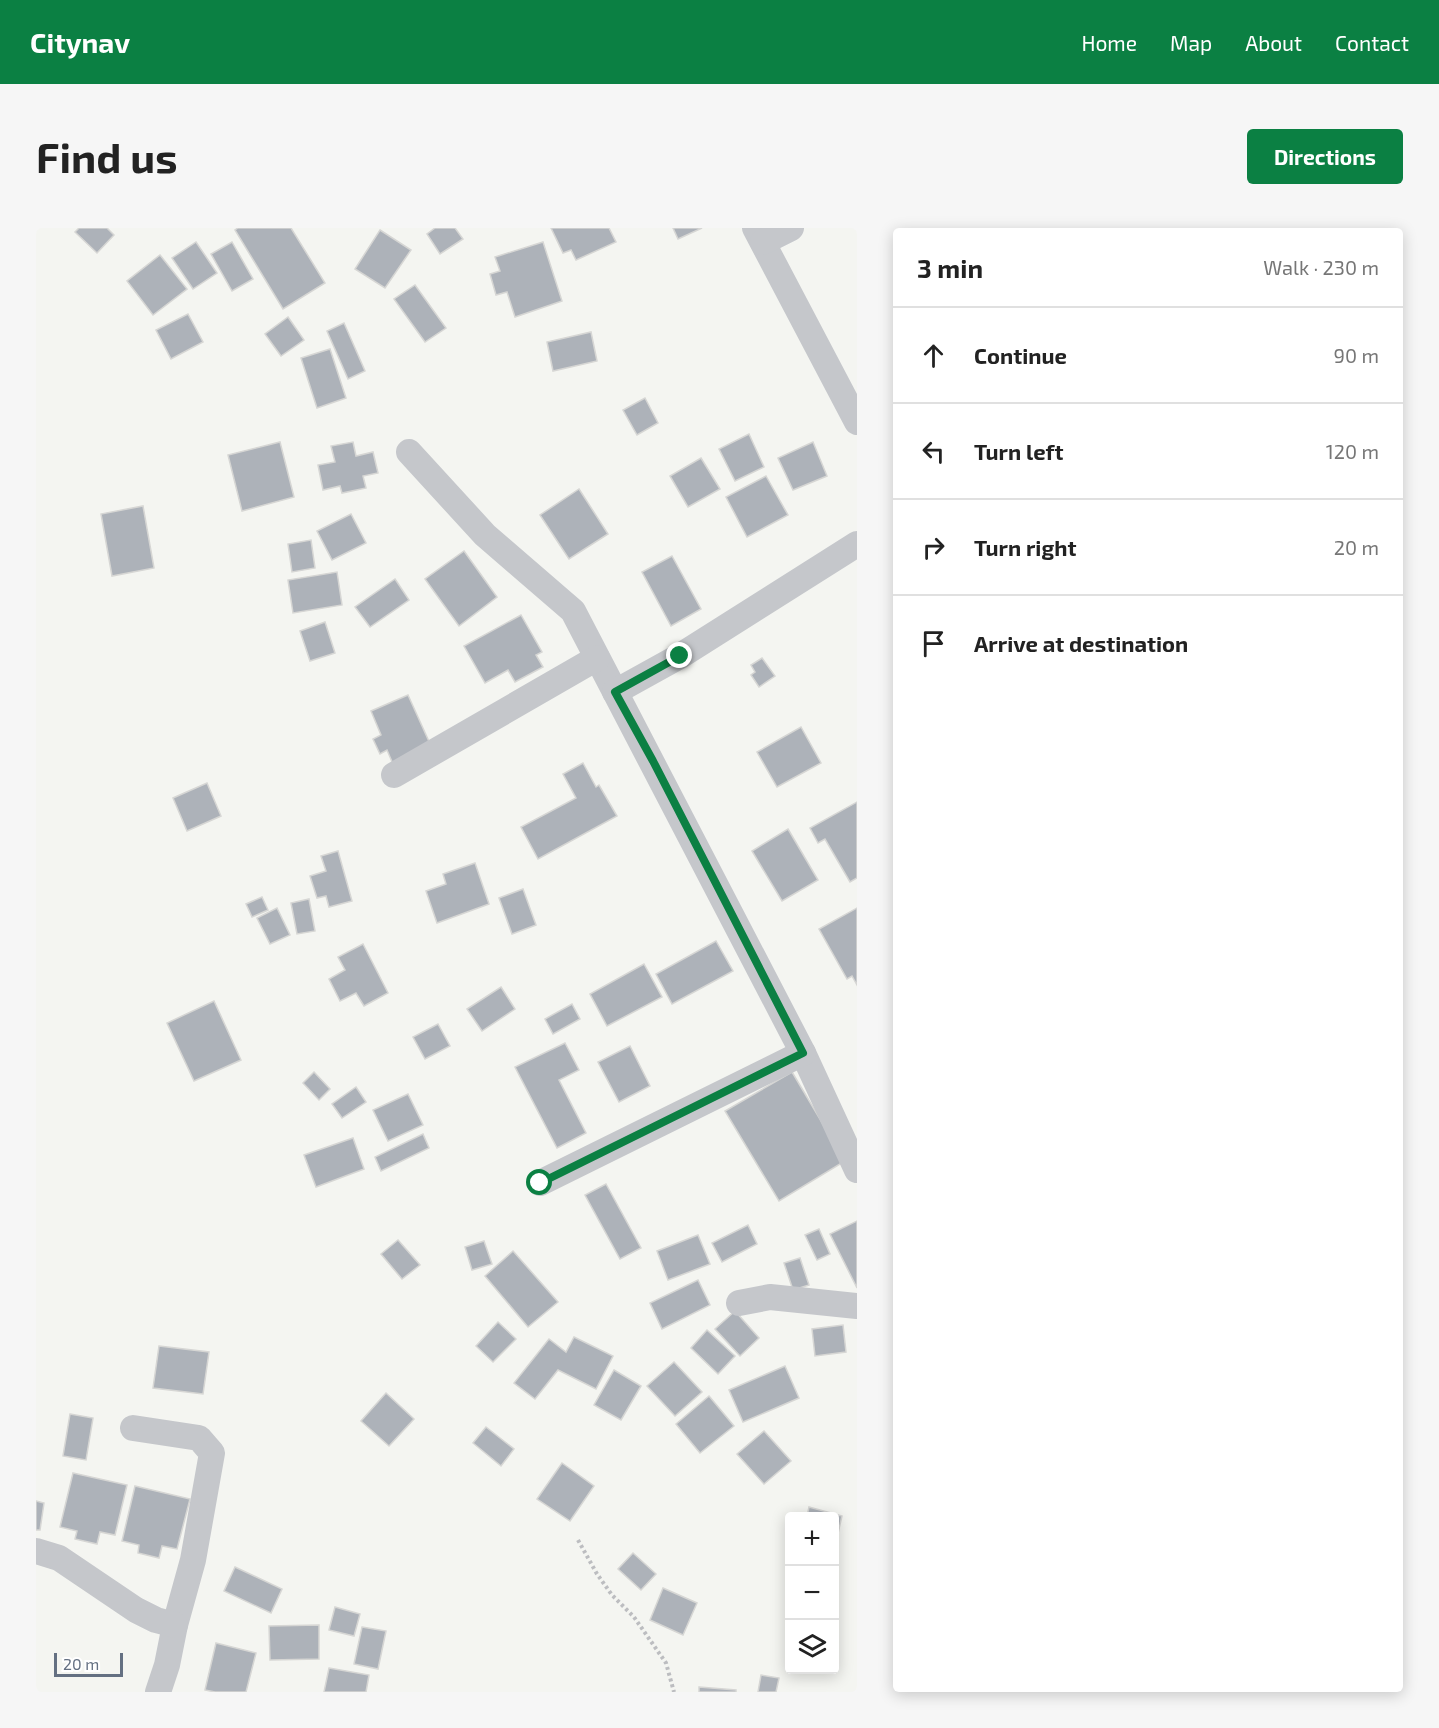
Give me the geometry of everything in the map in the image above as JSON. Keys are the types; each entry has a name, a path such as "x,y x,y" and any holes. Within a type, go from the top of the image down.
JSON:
{"street":[{"path":"791,228 759,235 857,422"},
{"path":"409,452 485,535 573,610 803,1053 857,1170"},
{"path":"615,692 680,656 857,544"},
{"path":"394,775 597,658"},
{"path":"540,1183 803,1053"},
{"path":"739,1303 770,1297 857,1306"},
{"path":"133,1428 199,1438 212,1453 193,1560 158,1692"},
{"path":"36,1551 59,1558 136,1610 156,1620 175,1625"}],"path":[{"path":"578,1540 612,1595 634,1617 666,1663 674,1692"}],"building":[{"path":"79,228 107,228 114,235 97,253 75,232"},
{"path":"238,228 291,228 325,283 283,309 235,230"},
{"path":"435,228 455,228 463,239 440,254 427,234"},
{"path":"551,228 609,228 616,242 576,260 571,250 563,253"},
{"path":"673,228 702,228 678,239"},
{"path":"380,230 411,250 385,288 355,269"},
{"path":"196,242 217,273 193,289 172,258"},
{"path":"232,242 253,279 232,291 211,254"},
{"path":"543,242 562,301 515,317 507,292 496,295 490,274 500,271 495,257"},
{"path":"160,255 187,289 153,315 127,281"},
{"path":"415,285 446,328 425,342 394,299"},
{"path":"188,314 203,342 171,359 156,330"},
{"path":"288,317 304,340 281,356 265,334"},
{"path":"344,323 365,371 348,379 327,331"},
{"path":"591,332 597,361 553,371 547,342"},
{"path":"330,349 346,398 317,408 301,358"},
{"path":"645,398 658,423 637,435 623,410"},
{"path":"749,434 764,467 735,481 719,449"},
{"path":"280,442 294,497 242,511 228,455"},
{"path":"353,442 356,456 373,452 378,473 363,476 366,488 342,493 340,486 323,490 318,465 335,462 331,446"},
{"path":"813,442 827,476 793,490 778,458"},
{"path":"701,458 720,489 688,507 670,476"},
{"path":"766,476 788,515 747,537 726,497"},
{"path":"579,489 608,534 569,559 540,515"},
{"path":"143,506 154,568 112,576 101,514"},
{"path":"351,514 366,543 332,560 317,531"},
{"path":"311,540 315,568 292,572 288,544"},
{"path":"464,551 497,597 459,626 425,579"},
{"path":"672,556 701,609 671,626 642,572"},
{"path":"337,572 342,605 293,613 288,580"},
{"path":"395,579 409,600 370,627 355,607"},
{"path":"521,615 542,652 536,655 543,667 515,682 508,670 485,683 464,646"},
{"path":"325,622 335,653 310,661 300,631"},
{"path":"762,658 775,676 759,687 751,675 755,672 751,665"},
{"path":"408,695 431,746 393,764 387,750 380,754 373,739 381,735 371,711"},
{"path":"801,727 821,763 777,787 757,752"},
{"path":"583,763 596,787 599,785 617,816 538,859 521,827 576,798 563,774"},
{"path":"207,783 221,816 187,831 173,798"},
{"path":"857,802 857,878 850,882 825,839 818,843 810,828"},
{"path":"788,829 818,880 782,901 752,851"},
{"path":"338,851 352,901 329,907 326,896 317,898 310,876 326,871 321,856"},
{"path":"475,863 489,904 437,923 426,891 446,884 443,874"},
{"path":"523,889 536,925 512,934 499,898"},
{"path":"262,897 268,910 252,917 246,904"},
{"path":"309,899 315,931 297,934 291,903"},
{"path":"277,908 290,935 270,944 257,918"},
{"path":"857,908 857,985 852,976 847,979 819,929"},
{"path":"716,941 733,971 672,1004 656,974"},
{"path":"363,944 388,993 364,1006 356,993 340,1001 329,979 345,970 338,957"},
{"path":"644,964 662,997 607,1026 590,994"},
{"path":"501,987 515,1009 482,1031 467,1009"},
{"path":"214,1001 241,1060 194,1081 167,1023"},
{"path":"572,1004 580,1019 553,1034 545,1019"},
{"path":"438,1024 450,1046 425,1059 413,1037"},
{"path":"565,1043 579,1070 559,1080 586,1133 557,1148 515,1067"},
{"path":"630,1046 650,1086 619,1102 598,1062"},
{"path":"314,1072 330,1089 319,1100 303,1083"},
{"path":"792,1072 845,1161 779,1201 725,1111"},
{"path":"356,1087 366,1102 342,1118 332,1104"},
{"path":"408,1094 423,1125 388,1141 373,1110"},
{"path":"423,1134 429,1148 381,1171 375,1157"},
{"path":"353,1138 364,1169 316,1187 304,1155"},
{"path":"606,1184 641,1248 620,1259 585,1195"},
{"path":"857,1221 857,1288 830,1234"},
{"path":"748,1225 757,1244 722,1262 712,1243"},
{"path":"819,1229 830,1254 817,1260 805,1235"},
{"path":"698,1235 710,1264 668,1280 657,1251"},
{"path":"398,1240 420,1265 402,1279 381,1254"},
{"path":"484,1241 492,1264 472,1270 465,1247"},
{"path":"513,1251 558,1302 528,1327 485,1276"},
{"path":"800,1258 809,1285 793,1290 784,1263"},
{"path":"698,1280 710,1305 662,1329 650,1303"},
{"path":"735,1311 759,1338 740,1356 715,1329"},
{"path":"498,1322 516,1339 493,1362 476,1346"},
{"path":"843,1325 846,1352 815,1356 812,1329"},
{"path":"707,1330 735,1356 718,1374 691,1348"},
{"path":"574,1337 613,1356 596,1389 558,1370 535,1399 514,1383 549,1339 566,1352"},
{"path":"159,1346 209,1352 203,1394 153,1388"},
{"path":"674,1362 702,1392 675,1416 647,1386"},
{"path":"785,1366 799,1398 743,1422 729,1390"},
{"path":"614,1370 641,1386 621,1420 594,1405"},
{"path":"386,1393 414,1419 389,1446 361,1421"},
{"path":"709,1396 734,1426 700,1453 676,1424"},
{"path":"70,1414 93,1418 86,1460 63,1456"},
{"path":"486,1427 514,1449 501,1466 473,1443"},
{"path":"764,1431 791,1461 764,1484 737,1454"},
{"path":"562,1463 594,1486 570,1521 537,1499"},
{"path":"73,1473 127,1485 115,1535 100,1532 97,1544 75,1539 77,1531 60,1527"},
{"path":"135,1486 190,1499 177,1549 162,1546 159,1558 138,1553 139,1545 122,1541"},
{"path":"36,1501 44,1503 40,1530 36,1530"},
{"path":"809,1507 827,1512 808,1512"},
{"path":"633,1553 656,1574 641,1590 618,1569"},
{"path":"235,1567 282,1589 271,1613 224,1591"},
{"path":"663,1588 697,1603 683,1635 650,1620"},
{"path":"335,1607 360,1614 354,1636 329,1630"},
{"path":"319,1625 319,1659 270,1660 269,1626"},
{"path":"362,1627 386,1631 378,1669 354,1664"},
{"path":"216,1643 256,1653 246,1692 205,1690"},
{"path":"329,1668 369,1675 366,1692 324,1692"},
{"path":"761,1675 779,1678 776,1692 758,1692"},
{"path":"699,1687 736,1690 736,1692 699,1692"}],"route":[{"path":"540,1183 803,1053 653,761 615,692 680,656"}]}
